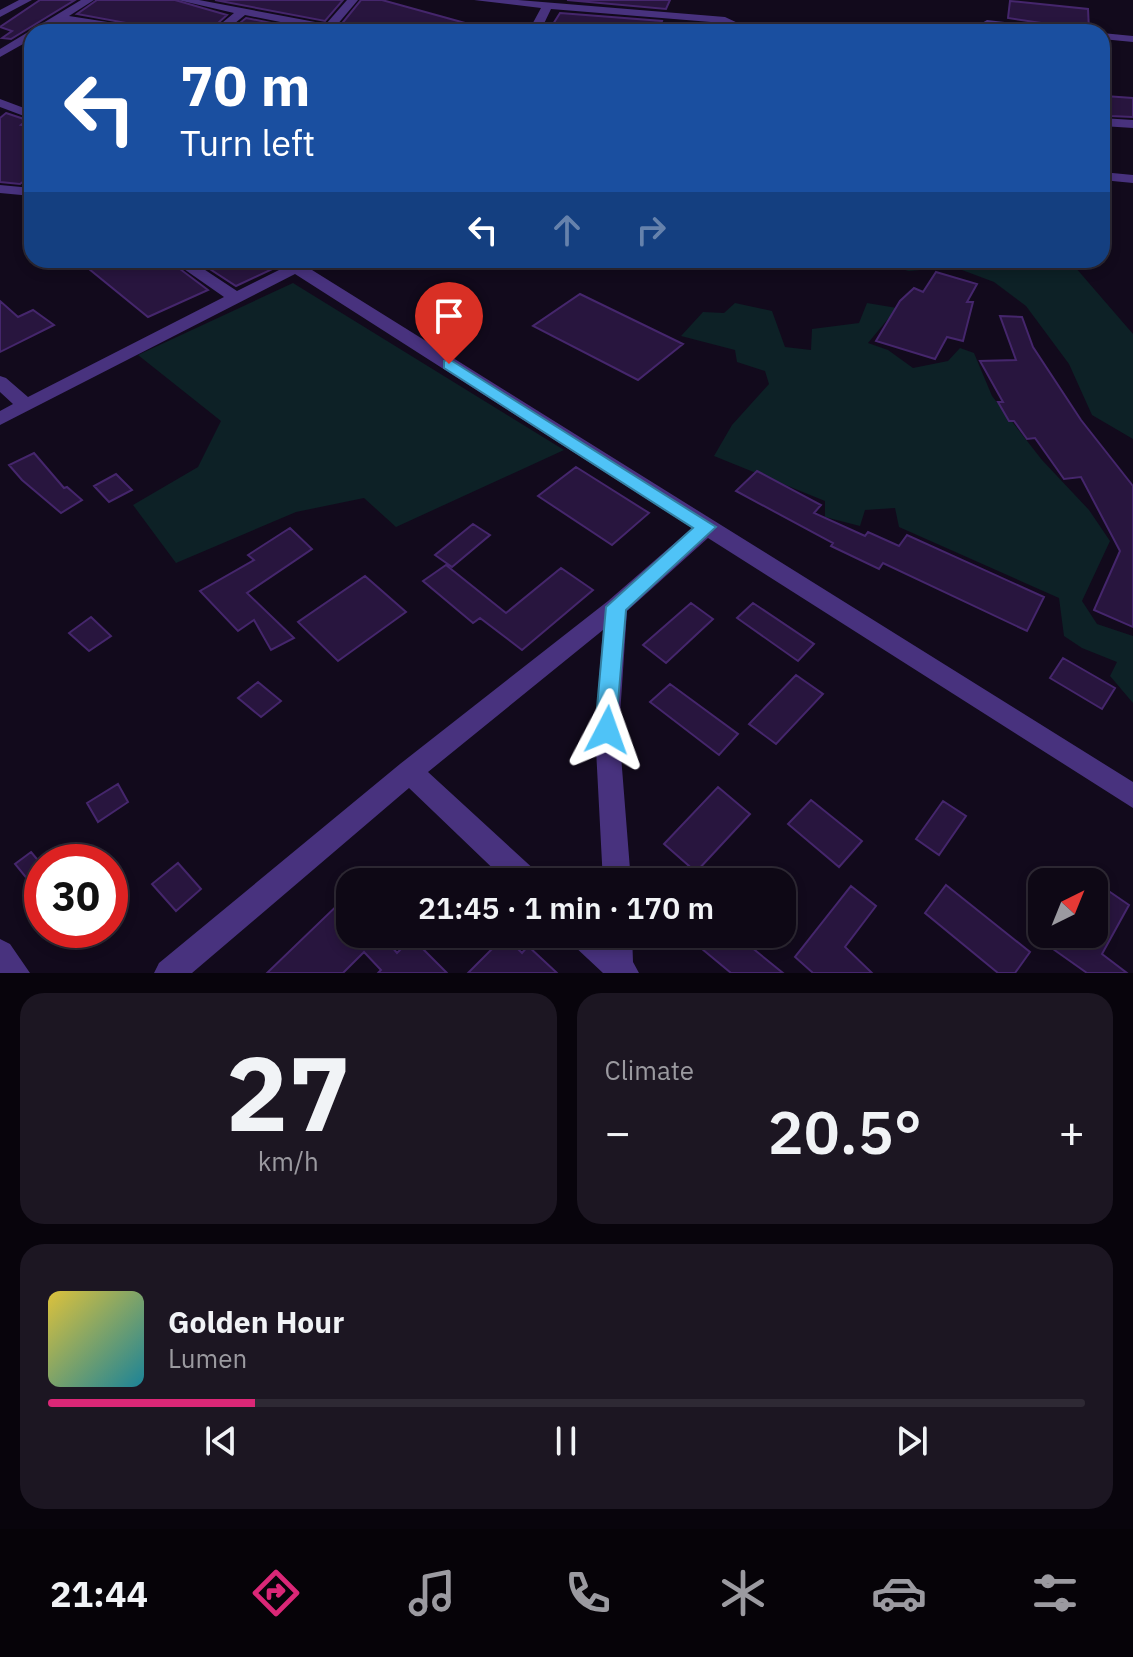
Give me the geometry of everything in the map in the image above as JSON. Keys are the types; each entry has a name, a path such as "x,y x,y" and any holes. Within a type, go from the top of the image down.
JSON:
{"street":[{"path":"5,0 24,1"},
{"path":"48,24 89,0"},
{"path":"183,0 298,24"},
{"path":"331,24 353,0"},
{"path":"479,0 640,18 725,20 735,24"},
{"path":"0,14 24,1"},
{"path":"538,24 547,7"},
{"path":"227,24 242,12"},
{"path":"58,18 104,24"},
{"path":"987,23 996,24"},
{"path":"1110,37 1133,39"},
{"path":"0,54 24,39"},
{"path":"0,103 24,112"},
{"path":"1110,123 1133,124"},
{"path":"1110,177 1133,179"},
{"path":"0,189 24,191"},
{"path":"191,268 235,297"},
{"path":"0,419 235,297 284,268"},
{"path":"297,268 1133,796"},
{"path":"0,382 26,406"},
{"path":"169,973 409,772 616,607 707,527"},
{"path":"616,607 607,730 616,868"},
{"path":"409,772 512,868"},
{"path":"597,948 622,971"},
{"path":"620,948 622,971"},
{"path":"0,954 15,973"}],"green space":[{"path":"897,268 943,268 909,271"},
{"path":"957,268 1076,268 1133,334 1133,439 1092,415 1069,364 1026,306 994,282"},
{"path":"293,283 564,450 396,527 364,498 296,512 176,563 133,505 198,467 221,421 138,355"},
{"path":"735,303 772,311 785,347 811,350 812,329 859,323 867,303 897,308 868,343 888,350 913,368 948,361 960,348 974,353 992,396 1042,460 1089,510 1110,541 1082,601 1097,624 1133,636 1133,703 1110,676 1117,662 1082,648 1064,636 1059,598 899,527 895,508 865,510 860,526 825,517 825,501 714,456 732,425 769,384 765,371 737,362 735,350 681,336 703,312 724,313"}],"building":[{"path":"40,0 75,0 36,24 24,24 24,31 11,39 2,38 12,31 0,27"},
{"path":"97,0 175,0 227,15 217,24 131,24 77,14"},
{"path":"215,0 343,0 325,21"},
{"path":"361,0 382,0 469,24 342,24"},
{"path":"567,0 670,0 666,9"},
{"path":"1010,1 1088,9 1089,24 1048,24 1008,18"},
{"path":"560,13 662,21 661,24 553,24"},
{"path":"246,18 276,24 239,24"},
{"path":"1110,96 1133,98 1133,117 1110,116"},
{"path":"6,113 24,119 21,125 24,126 24,181 20,184 0,182 0,118"},
{"path":"88,268 179,268 208,290 148,317"},
{"path":"208,268 275,268 236,286"},
{"path":"936,272 977,284 967,302 973,302 963,341 947,337 935,359 876,341 900,301 914,288 923,292"},
{"path":"580,294 683,344 638,380 533,326"},
{"path":"0,301 18,317 33,310 54,325 0,352"},
{"path":"1000,316 1022,317 1033,347 1081,420 1133,486 1133,627 1094,610 1120,551 1081,477 1064,479 1035,438 1027,439 1014,421 1009,421 998,402 1003,402 980,361 1016,360"},
{"path":"34,453 64,488 67,487 82,500 61,513 9,465"},
{"path":"576,467 649,513 612,545 538,496"},
{"path":"757,471 821,505 814,513 865,536 868,532 899,546 907,535 1044,597 1027,631 883,563 879,569 831,546 833,543 736,491"},
{"path":"116,474 132,490 109,502 94,486"},
{"path":"473,524 490,535 452,567 435,555"},
{"path":"290,528 312,549 247,593 294,638 271,650 254,620 238,631 200,591 254,560 248,555"},
{"path":"446,565 506,613 561,568 593,590 522,650 480,618 473,623 423,581"},
{"path":"365,576 406,612 338,661 298,622"},
{"path":"691,603 713,619 666,663 643,645"},
{"path":"753,603 814,644 798,661 737,618"},
{"path":"91,617 111,636 89,651 69,633"},
{"path":"1063,658 1115,688 1102,709 1050,678"},
{"path":"796,675 823,694 776,744 749,724"},
{"path":"258,682 281,701 261,717 238,698"},
{"path":"670,684 738,734 719,755 650,702"},
{"path":"118,784 128,802 98,822 87,803"},
{"path":"718,787 750,814 700,868 691,868 664,844"},
{"path":"811,800 862,841 839,867 788,824"},
{"path":"943,801 966,816 939,855 916,839"},
{"path":"24,857 24,875 15,864"},
{"path":"178,863 201,889 176,911 152,884"},
{"path":"946,885 1030,952 1015,973 998,973 925,913"},
{"path":"851,886 876,906 845,947 872,973 813,973 795,957"},
{"path":"1108,891 1129,905 1108,943"},
{"path":"336,906 336,948 393,948 397,953 402,948 422,948 447,973 378,973 381,970 364,952 343,973 267,973"},
{"path":"493,948 517,948 522,953 530,948 557,973 468,973"},
{"path":"701,948 752,948 783,973 731,973"},
{"path":"1105,948 1102,954 1127,973 1087,973 1053,949"}],"route":[{"path":"449,364 707,527 616,607 607,730"}]}
